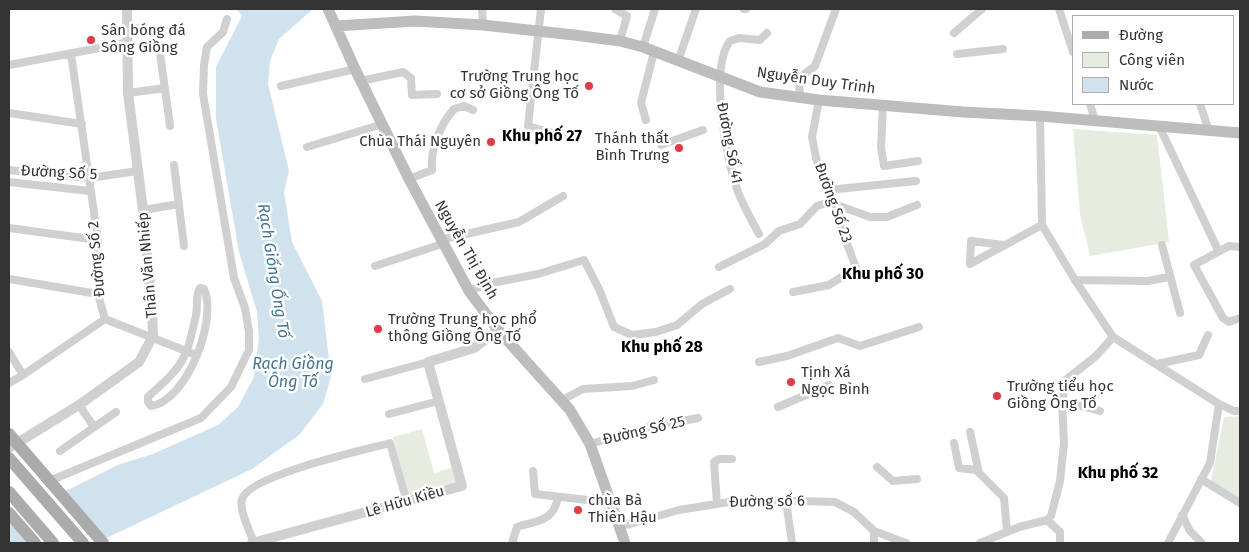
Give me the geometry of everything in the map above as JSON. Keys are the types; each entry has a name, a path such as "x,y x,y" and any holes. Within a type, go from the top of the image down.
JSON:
{"main road":[{"name":"Nguyễn Thị Định","path":"328,9 409,179 441,242 469,291 498,330 570,410 590,444 625,543"},
{"name":"Nguyễn Duy Trinh","path":"336,26 415,21 483,25 620,41 760,92 819,100 1095,120 1160,128 1240,133"},
{"path":"9,433 103,543"},
{"path":"12,445 96,543"},
{"path":"9,458 82,543"},
{"path":"9,492 53,543"},
{"path":"9,513 35,543"}],"street":[{"name":"Thân Văn Nhiếp","path":"12,445 79,405 139,362 153,336 144,210 128,93 126,9"},
{"path":"482,9 483,25"},
{"path":"542,9 528,126 563,136"},
{"path":"615,9 627,16 620,41"},
{"path":"646,120 641,104 655,9"},
{"path":"678,61 696,9"},
{"path":"800,97 799,78 815,66 836,9"},
{"path":"954,33 971,21 982,9"},
{"path":"1059,9 1072,49"},
{"path":"9,433 12,445 49,480 202,418 230,387 240,370 249,350 249,332 245,308 230,260 203,94 207,47 223,32 227,18"},
{"path":"719,77 730,41 739,38 760,40 767,33"},
{"path":"9,65 126,43"},
{"path":"159,46 170,126"},
{"path":"957,54 1003,49"},
{"name":"Đường Số 2","path":"9,383 105,319 98,294 98,240 72,54"},
{"path":"281,86 355,69"},
{"path":"361,80 403,72 411,78 412,95 437,94"},
{"name":"Đường Số 41","path":"719,77 724,133 736,188 759,234"},
{"path":"128,93 165,88"},
{"name":"Đường Số 23","path":"794,292 828,285 856,268 835,204 828,190 812,137 819,100"},
{"path":"883,105 881,147 884,166 918,161"},
{"path":"1090,105 1095,120"},
{"path":"1200,105 1209,131"},
{"path":"409,179 432,170 436,144 454,110 464,106 473,110"},
{"path":"9,113 82,124"},
{"path":"1040,116 1042,225 1075,280 1113,337 1219,404 1234,411 1240,411"},
{"path":"307,147 383,124"},
{"path":"1160,128 1218,250"},
{"path":"661,145 703,130"},
{"path":"174,165 184,246"},
{"name":"Đường Số 5","path":"9,170 89,178 138,171"},
{"path":"828,190 916,181"},
{"path":"9,182 90,191"},
{"path":"375,266 441,242 518,222 563,196"},
{"path":"719,267 764,244 779,231 800,224 817,206 829,202 870,217 887,217 917,205"},
{"path":"144,210 179,204"},
{"path":"1004,245 970,241 970,264 1042,225"},
{"path":"9,228 98,240"},
{"path":"1162,245 1180,313"},
{"path":"1240,246 1229,246 1218,250 1194,265 1223,318 1230,322 1240,318"},
{"path":"469,291 487,284 538,274 584,260 599,289 614,327 632,335 656,332 676,325 702,304 730,289"},
{"path":"1075,280 1148,282 1169,277"},
{"path":"9,279 98,294"},
{"path":"200,288 204,288 208,307 198,356 176,390 157,405 152,406 148,402 148,397 177,371 188,352 197,310 198,291 200,288"},
{"path":"105,319 153,336 198,356"},
{"path":"759,362 787,356 838,338 860,346 918,327"},
{"path":"365,380 474,348 498,330"},
{"path":"1157,364 1199,355 1208,335"},
{"path":"980,543 1007,531 1047,520 1051,516 1060,481 1064,443 1062,402 1067,379 1096,356 1113,337"},
{"path":"9,352 23,375"},
{"name":"Lê Hữu Kiều","path":"253,543 462,486 428,362"},
{"path":"562,400 583,389 632,386 654,380"},
{"path":"778,406 829,385"},
{"path":"389,414 439,401"},
{"path":"1062,402 1100,411"},
{"path":"1168,543 1210,463 1219,404"},
{"path":"79,405 94,427"},
{"path":"60,451 116,412"},
{"name":"Đường Số 25","path":"590,444 648,427 698,418"},
{"path":"970,432 979,473"},
{"path":"253,543 242,505 242,497 248,491 288,471 390,443 407,502"},
{"path":"954,443 959,468 976,470 1004,498 1007,531"},
{"path":"717,504 714,462 719,459 732,458"},
{"path":"877,467 893,481 917,478"},
{"path":"533,471 535,494 596,501 609,498"},
{"path":"1201,479 1240,503"},
{"path":"512,543 517,527 550,516 556,511 558,497"},
{"name":"Đường số 6","path":"620,527 679,510 717,504 760,500 835,502 854,512 874,531 904,543"},
{"path":"786,501 792,543"},
{"path":"1182,516 1190,531 1202,543"},
{"path":"1047,520 1060,532 1060,543"},
{"path":"874,531 874,543"}],"green space":[{"path":"1073,129 1157,135 1169,242 1090,256 1080,214"},
{"path":"1240,416 1240,500 1211,481 1224,417"},
{"path":"422,429 434,473 454,467 458,484 409,497 393,437"}],"water":[{"name":"Rạch Giồng Ông Tố","path":"237,9 313,9 279,39 270,61 268,84 289,171 284,192 292,242 322,301 331,376 323,404 299,435 252,469 96,543 9,543 9,523 32,508 120,464 153,454 218,425 238,407 254,377 259,338 257,312 239,252 216,119 216,67 242,16"}],"pier":[{"path":"62,490 101,543 27,543 9,520"}],"place":[{"name":"Sân bóng đá Sông Giồng","path":"91,40"},
{"name":"Trường Trung học cơ sở Giồng Ông Tố","path":"589,86"},
{"name":"Chùa Thái Nguyên","path":"491,142"},
{"name":"Thánh thất Bình Trưng","path":"679,148"},
{"name":"Trường Trung học phổ thông Giồng Ông Tố","path":"378,329"},
{"name":"Tịnh Xá Ngọc Bình","path":"791,382"},
{"name":"Trường tiểu học Giồng Ông Tố","path":"997,396"},
{"name":"chùa Bà Thiên Hậu","path":"578,510"}],"district":[{"name":"Khu phố 27","path":"542,137"},
{"name":"Khu phố 30","path":"883,275"},
{"name":"Khu phố 28","path":"662,348"},
{"name":"Khu phố 32","path":"1118,474"}],"water label":[{"name":"Rạch Giống Ống Tố","path":"273,271"}]}
